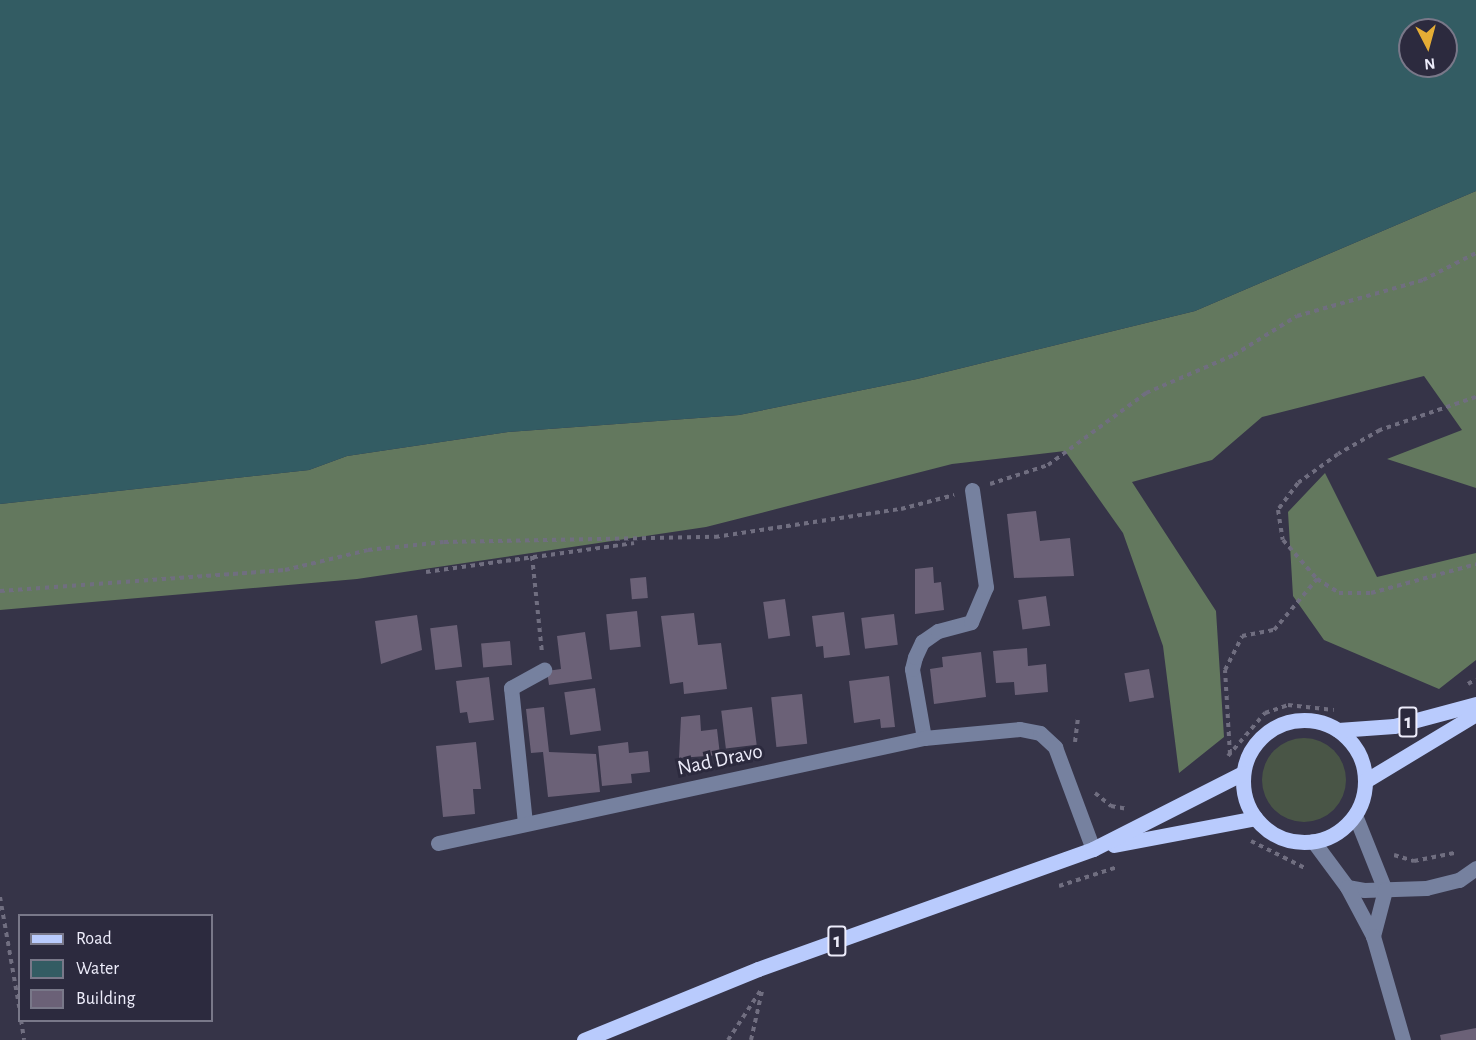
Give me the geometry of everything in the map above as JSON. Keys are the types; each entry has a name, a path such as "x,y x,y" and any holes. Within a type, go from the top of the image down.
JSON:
{"main road":[{"name":"1","path":"584,1040 758,969 1093,849 1243,773 1255,744 1281,724 1314,720 1338,730 1394,726 1476,704"},
{"name":"1","path":"1365,781 1476,714"},
{"path":"1243,773 1255,818 1280,837 1313,841 1329,837 1355,815 1365,781 1355,747 1338,730"},
{"name":"1","path":"1093,849 1255,818"}],"street":[{"path":"924,738 912,669 915,657 922,642 938,631 971,622 986,587 972,490"},
{"path":"525,823 511,688 544,670"},
{"name":"Nad Dravo","path":"438,843 924,738 1020,729 1040,733 1055,747 1093,849"},
{"path":"1355,815 1385,890 1373,936"},
{"path":"1313,841 1347,887 1373,936 1403,1040"},
{"path":"1347,887 1385,890 1426,888 1459,880 1476,868"}],"path":[{"path":"426,572 645,542 715,537 901,509 972,490 1048,465 1146,393 1234,356 1297,316 1423,280 1476,253"},
{"path":"1476,397 1380,430 1298,483 1278,510 1283,540 1317,579 1339,593 1371,593 1476,564"},
{"path":"0,591 285,570 368,550 444,542 645,542"},
{"path":"531,556 544,670"},
{"path":"1230,754 1226,670 1242,636 1274,630 1317,579"},
{"path":"1463,687 1476,679"},
{"path":"1225,761 1265,713 1288,705 1346,713"},
{"path":"1075,746 1078,719"},
{"path":"1092,784 1111,806 1135,807"},
{"path":"1239,835 1296,859 1312,874"},
{"path":"1386,849 1414,861 1454,853"},
{"path":"0,897 18,1000"},
{"path":"752,1040 762,989 758,969"},
{"path":"728,1040 762,989"},
{"path":"21,1022 24,1040"}],"shaded area":[{"path":"1476,191 1476,488 1387,459 1462,430 1424,376 1262,417 1212,460 1132,482 1216,611 1224,737 1179,773 1163,646 1123,533 1065,451 952,464 706,527 357,579 0,610 0,504 309,470 347,456 508,432 739,415 917,379 1195,311"},
{"path":"1325,473 1377,577 1476,553 1476,660 1439,689 1324,640 1293,596 1288,512"},
{"path":"1304,738 1320,741 1334,750 1343,764 1346,780 1343,796 1334,810 1320,819 1304,822 1288,819 1274,810 1265,796 1262,780 1265,764 1274,750 1288,741"}],"water":[{"path":"0,0 1476,0 1476,191 1195,311 917,379 739,415 508,432 347,456 309,470 0,504"}],"building":[{"path":"1036,511 1040,541 1070,538 1074,576 1014,578 1007,514"},
{"path":"933,567 934,583 941,582 944,610 915,614 915,569"},
{"path":"646,577 648,598 632,599 630,578"},
{"path":"1046,596 1050,626 1022,630 1018,600"},
{"path":"785,599 790,636 768,639 763,602"},
{"path":"637,611 641,647 610,650 606,614"},
{"path":"844,612 850,655 824,658 823,646 816,647 812,616"},
{"path":"694,613 698,645 721,643 727,689 684,694 683,682 670,684 661,616"},
{"path":"894,614 898,645 865,649 861,618"},
{"path":"417,615 422,650 381,664 375,621"},
{"path":"457,625 462,667 435,670 430,628"},
{"path":"585,632 592,679 549,685 547,671 561,669 557,636"},
{"path":"510,641 512,665 483,667 481,644"},
{"path":"1027,648 1028,666 1046,664 1048,692 1015,695 1014,682 996,683 993,651"},
{"path":"981,652 986,697 934,704 930,669 943,667 942,657"},
{"path":"1149,669 1154,698 1129,702 1124,673"},
{"path":"889,676 895,727 881,728 880,719 854,723 849,681"},
{"path":"489,677 494,720 469,723 467,712 460,713 456,681"},
{"path":"595,688 601,731 570,735 564,692"},
{"path":"802,694 807,744 776,747 771,697"},
{"path":"544,707 549,752 596,754 600,792 548,797 543,752 531,753 526,709"},
{"path":"752,707 757,745 726,748 721,711"},
{"path":"700,715 701,731 717,729 720,755 679,758 681,717"},
{"path":"476,742 481,789 473,789 475,814 443,817 436,746"},
{"path":"628,742 629,753 648,751 650,772 631,774 632,783 602,786 598,746"},
{"path":"1476,1028 1476,1040 1441,1040 1440,1035"}]}
